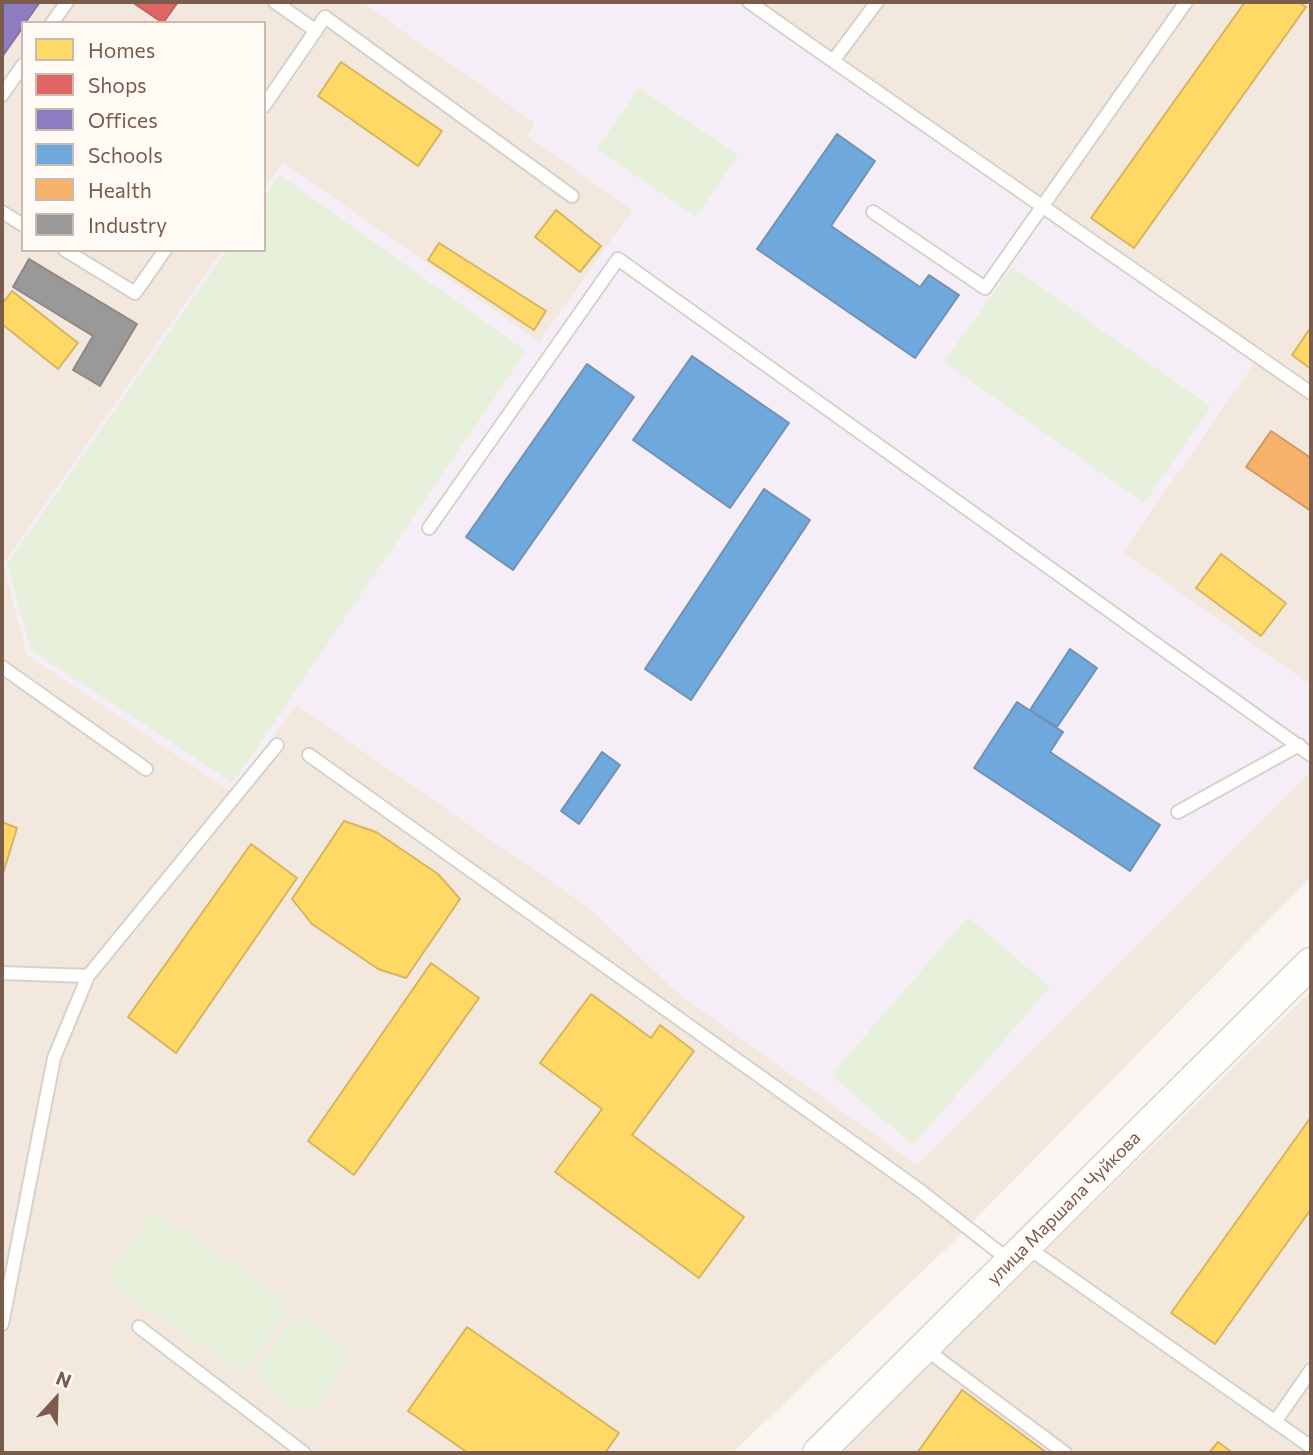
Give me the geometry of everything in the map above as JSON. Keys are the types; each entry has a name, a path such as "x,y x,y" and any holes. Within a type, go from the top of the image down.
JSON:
{"street":[{"name":"улица Маршала Чуйкова","path":"818,1453 1311,963"}],"lane":[{"path":"53,21 67,2"},
{"path":"277,2 316,31"},
{"path":"749,2 1311,393"},
{"path":"833,61 877,2"},
{"path":"873,212 985,288 1186,2"},
{"path":"266,103 325,18 572,196"},
{"path":"2,95 21,68"},
{"path":"2,212 21,224"},
{"path":"68,252 135,293 164,252"},
{"path":"429,528 618,259 1311,755"},
{"path":"2,667 146,769"},
{"path":"2,1324 54,1058 88,975 277,745"},
{"path":"1178,812 1299,745"},
{"path":"309,755 918,1189 1311,1447"},
{"path":"2,973 88,975"},
{"path":"139,1327 304,1453"},
{"path":"924,1348 1065,1453"},
{"path":"1275,1422 1311,1370"}],"shaded area":[{"path":"2,2 1311,2 1311,877 952,1243 732,1453 2,1453"},
{"path":"361,2 741,2 1256,361 1123,552 1311,685 1311,771 917,1165 676,992 589,908 296,705 233,793 27,655 3,564 221,252 266,252 266,186 283,162 539,342 632,210 527,136 535,123"},
{"path":"1311,991 1311,1453 840,1453 985,1310"}],"green space":[{"path":"639,88 738,155 696,217 597,149"},
{"path":"280,175 526,351 233,783 31,650 7,564 226,252 266,252 266,194"},
{"path":"1012,267 1211,407 1144,503 944,362"},
{"path":"968,917 1050,987 913,1145 831,1075"},
{"path":"150,1215 163,1217 279,1294 286,1315 248,1367 232,1367 112,1284 112,1267"},
{"path":"292,1319 309,1319 349,1349 348,1363 316,1409 302,1412 259,1381 257,1368"}],"building: Homes":[{"path":"1245,2 1298,2 1306,7 1134,248 1091,218"},
{"path":"341,62 442,131 418,166 318,96"},
{"path":"556,210 601,246 580,272 535,237"},
{"path":"439,243 546,311 534,330 428,260"},
{"path":"12,291 78,343 58,369 2,324 2,304"},
{"path":"1311,327 1311,369 1292,355"},
{"path":"1221,554 1286,603 1261,636 1196,588"},
{"path":"344,821 376,832 438,874 460,899 406,978 378,969 312,924 292,899"},
{"path":"2,822 17,828 2,877"},
{"path":"251,844 297,878 176,1053 128,1017"},
{"path":"431,963 479,998 354,1175 308,1141"},
{"path":"591,994 651,1038 660,1025 694,1051 632,1135 744,1217 699,1278 555,1172 602,1109 540,1063"},
{"path":"1311,1117 1311,1209 1215,1344 1171,1313"},
{"path":"467,1327 619,1433 605,1453 468,1453 408,1411"},
{"path":"962,1390 1047,1453 917,1453"},
{"path":"1218,1442 1233,1453 1209,1453"}],"building: Shops":[{"path":"132,2 178,2 164,21 160,21"}],"building: Offices":[{"path":"2,2 40,2 26,21 21,21 21,30 2,57"}],"building: Schools":[{"path":"837,134 875,161 831,226 920,287 929,275 959,295 915,358 757,249"},
{"path":"692,356 789,423 730,508 633,440"},
{"path":"587,364 634,397 513,570 466,537"},
{"path":"764,489 810,520 691,700 645,669"},
{"path":"1070,649 1097,668 1057,727 1030,710"},
{"path":"1017,702 1063,732 1050,752 1160,825 1130,871 974,768"},
{"path":"602,752 620,765 579,824 561,811"}],"building: Health":[{"path":"1271,431 1311,458 1311,511 1246,467"}],"building: Industry":[{"path":"29,259 137,324 100,386 73,370 93,336 13,287"}]}
